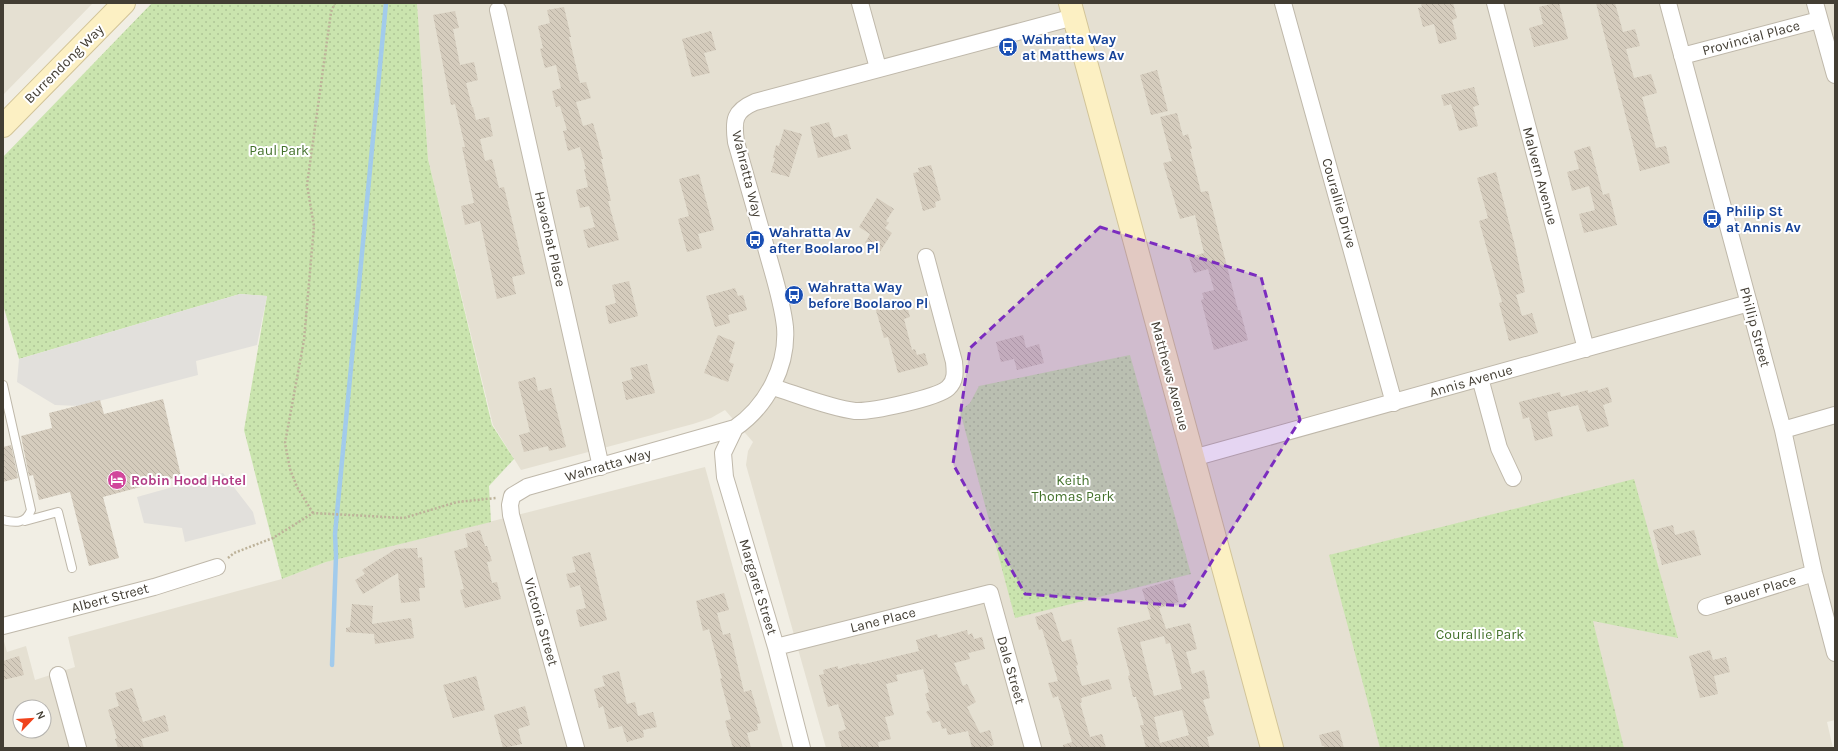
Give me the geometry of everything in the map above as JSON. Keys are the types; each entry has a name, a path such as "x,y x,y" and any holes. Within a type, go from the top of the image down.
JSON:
{"street":[{"name":"Burrendong Way","path":"6,116 124,3"},
{"path":"860,3 878,68"},
{"name":"Courallie Drive","path":"1284,3 1394,403"},
{"name":"Malvern Avenue","path":"1495,3 1586,348"},
{"name":"Phillip Street","path":"1668,3 1783,430 1814,573 1835,653"},
{"name":"Provincial Place","path":"1815,3 1835,75"},
{"name":"Havachat Place","path":"498,10 601,467"},
{"name":"Wahratta Way","path":"512,496 527,487 735,428 745,422 758,408 773,387 782,361 785,328 780,298 736,142 734,129 736,116 744,107 755,102 878,68 1072,10"},
{"name":"Matthews Avenue","path":"1072,10 1192,458 1272,748"},
{"name":"Provincial Place","path":"1682,56 1819,20"},
{"path":"773,387 841,408 867,411 880,409 939,393 949,387 955,372 954,362 926,257"},
{"name":"Annis Avenue","path":"1192,458 1749,303"},
{"path":"1480,378 1499,448 1513,478"},
{"path":"1783,430 1835,415"},
{"name":"Margaret Street","path":"735,428 723,453 723,464 776,647 802,748"},
{"name":"Victoria Street","path":"512,496 510,505 511,515 576,748"},
{"name":"Albert Street","path":"3,626 154,587 217,567"},
{"name":"Bauer Place","path":"1706,606 1814,573"},
{"name":"Lane Place","path":"776,647 990,593"},
{"name":"Dale Street","path":"990,593 1033,748"},
{"path":"58,675 78,748"}],"lane":[{"path":"3,385 31,505 29,515 22,521"},
{"path":"3,520 16,522 58,512 72,568"}],"path":[{"path":"313,513 297,486 290,469 285,444 304,340 314,226 307,184 331,12 335,3"},
{"path":"217,567 234,553 273,538 313,513 345,516 404,518 457,502 512,496"}],"highlighted area":[{"path":"1100,227 1261,277 1300,420 1184,606 1025,594 953,464 970,348"}],"shaded area":[{"path":"3,3 93,3 3,95"},
{"path":"417,3 1835,3 1835,720 1827,722 1833,748 826,748 746,465 748,451 753,442 725,410 711,418 693,424 521,470 493,425 428,159"},
{"path":"240,294 267,296 257,345 196,361 198,375 80,406 55,405 17,382 19,359"},
{"path":"705,467 783,748 3,748 3,638 7,652 26,646 35,680 75,667 68,637 282,579 326,562"},
{"path":"223,473 253,512 256,524 185,542 182,528 144,523 137,497"}],"green space":[{"name":"Paul Park","path":"152,3 417,3 428,159 492,425 514,459 489,486 491,522 326,562 282,579 244,430 267,296 240,294 19,359 3,305 3,157"},
{"name":"Keith Thomas Park","path":"1130,355 1191,574 1015,618 960,411 970,403 979,386"},
{"name":"Courallie Park","path":"1634,479 1678,638 1593,621 1624,748 1380,748 1329,555"}],"building":[{"path":"1421,3 1453,3 1457,18 1452,20 1457,39 1439,44 1434,24 1423,27 1418,8 1422,7"},
{"path":"1559,3 1568,39 1534,47 1529,28 1543,24 1539,7"},
{"path":"1596,3 1615,3 1623,32 1635,29 1640,46 1626,49 1634,78 1651,74 1657,93 1642,97 1656,148 1666,146 1670,163 1640,171"},
{"path":"564,7 571,37 569,37 580,83 586,82 591,98 576,102 583,126 593,123 603,159 601,159 611,201 608,201 619,240 588,248 583,230 595,227 589,206 580,208 576,190 588,187 584,169 586,169 580,147 568,151 563,131 567,130 560,106 556,107 552,91 561,88 556,65 545,68 540,49 543,48 538,26 550,23 547,10"},
{"path":"455,11 459,28 453,29 460,65 474,62 478,80 466,83 472,107 476,120 489,117 493,136 480,139 485,161 492,159 499,188 504,187 525,274 512,277 516,294 497,299 480,221 465,225 461,206 474,203 462,147 465,147 455,104 451,105 433,15"},
{"path":"711,31 716,50 704,53 710,73 692,77 682,39"},
{"path":"1157,70 1168,111 1151,115 1140,75"},
{"path":"1474,87 1479,105 1473,107 1478,126 1459,131 1451,104 1444,106 1441,95"},
{"path":"1177,113 1183,136 1188,134 1192,149 1190,149 1201,192 1208,191 1238,310 1240,310 1248,340 1214,350 1201,300 1204,299 1202,293 1214,290 1208,269 1194,273 1189,257 1204,253 1195,215 1180,219 1163,163 1172,161 1160,117"},
{"path":"829,122 834,138 847,134 851,149 818,158 810,127"},
{"path":"784,129 802,134 789,177 771,172 775,158 773,158 776,145 779,146"},
{"path":"1590,146 1603,195 1609,193 1617,225 1584,233 1579,214 1595,210 1589,186 1572,191 1567,172 1579,169 1574,151"},
{"path":"931,165 941,200 935,202 936,207 923,211 913,173 919,172 918,168"},
{"path":"1496,172 1525,292 1516,295 1522,316 1532,313 1538,333 1509,341 1499,303 1502,302 1479,221 1488,218 1477,178"},
{"path":"699,174 714,230 698,234 702,248 687,252 678,219 689,216 679,179"},
{"path":"877,198 894,209 886,221 889,223 885,228 892,233 879,253 865,243 870,234 859,227"},
{"path":"629,281 638,316 609,324 605,306 616,303 612,285"},
{"path":"735,288 738,296 743,295 747,310 728,315 730,323 715,327 706,296"},
{"path":"905,299 910,317 904,319 912,350 915,349 917,355 925,353 928,365 898,373 888,337 884,338 875,307"},
{"path":"718,335 735,342 729,362 734,364 728,382 704,373"},
{"path":"1023,335 1026,348 1039,344 1044,363 1017,370 1014,359 1001,362 996,342"},
{"path":"647,364 655,393 626,400 622,382 633,379 630,368"},
{"path":"535,377 538,391 551,388 566,447 549,451 548,446 524,452 519,435 530,432 518,382"},
{"path":"1608,387 1612,402 1603,405 1609,426 1587,432 1578,405 1547,412 1553,436 1535,441 1529,417 1523,419 1519,402 1560,392 1561,397 1588,390 1588,393"},
{"name":"Robin Hood Hotel","path":"163,399 181,476 103,497 119,558 89,566 70,492 39,500 33,475 29,476 21,436 52,428 49,413 100,400 104,414"},
{"path":"11,445 18,478 3,482 3,447"},
{"path":"1673,525 1675,535 1694,530 1701,555 1662,565 1653,530"},
{"path":"480,530 492,561 487,562 492,583 497,582 501,599 465,608 460,590 464,589 454,551 468,547 465,534"},
{"path":"417,548 418,558 422,557 425,588 419,588 420,601 401,603 398,573 363,594 355,580 365,574 362,570 396,549"},
{"path":"590,552 607,620 580,627 576,610 586,608 580,585 570,588 566,574 576,572 572,557"},
{"path":"1173,580 1179,602 1159,608 1166,629 1190,623 1197,649 1186,652 1192,674 1204,670 1207,682 1210,698 1203,700 1214,735 1207,737 1210,748 1146,748 1140,725 1144,725 1136,697 1133,697 1128,676 1130,675 1117,628 1151,619 1142,589","holes":["1164,636 1166,644 1170,643 1182,689 1154,696 1140,642","1182,710 1189,735 1160,743 1154,717"]},
{"path":"724,593 729,610 717,613 723,635 730,633 744,692 751,690 761,723 757,724 758,730 747,733 751,748 733,748 725,721 731,719 720,679 722,678 709,629 703,631 696,601"},
{"path":"352,604 373,606 372,624 411,618 414,638 375,644 374,634 346,632 346,628 350,627"},
{"path":"1052,612 1062,642 1071,639 1078,665 1076,666 1082,686 1109,679 1112,689 1081,698 1082,702 1080,703 1090,737 1102,734 1106,748 1063,748 1063,745 1072,742 1058,696 1053,698 1048,683 1058,681 1042,629 1039,630 1035,617"},
{"path":"967,630 968,635 972,633 974,639 982,637 985,649 968,653 970,659 954,663 963,686 967,684 976,702 967,707 980,733 990,730 994,745 985,748 972,748 968,731 948,735 946,728 942,729 940,721 933,723 926,712 930,710 925,694 929,692 923,669 896,675 898,681 886,684 894,715 885,717 891,739 878,742 879,748 842,748 838,732 846,729 838,704 828,707 819,675 824,674 823,670 838,666 838,669 859,663 860,665 919,651 916,640 937,634 938,638"},
{"path":"1710,650 1713,660 1726,657 1730,672 1714,676 1718,694 1700,698 1689,656"},
{"path":"19,656 24,675 3,680 3,661"},
{"path":"619,671 627,704 635,702 638,716 653,712 657,727 643,730 644,737 627,742 622,726 609,729 603,706 599,708 594,689 605,686 602,676"},
{"path":"476,676 485,710 453,718 443,685"},
{"path":"132,688 143,722 165,715 169,731 141,739 144,748 118,748 115,739 117,738 108,710 119,706 115,693"},
{"path":"525,706 530,725 518,729 522,744 503,748 494,715"},
{"path":"1339,730 1344,748 1325,748 1322,746 1319,735"}],"waterway":[{"path":"332,665 336,556 335,534 386,3"}],"place":[{"name":"Wahratta Way at Matthews Av","path":"1008,47"},
{"name":"Philip St at Annis Av","path":"1712,219"},
{"name":"Wahratta Av after Boolaroo Pl","path":"755,240"},
{"name":"Wahratta Way before Boolaroo Pl","path":"794,295"},
{"name":"Robin Hood Hotel","path":"117,480"}]}
